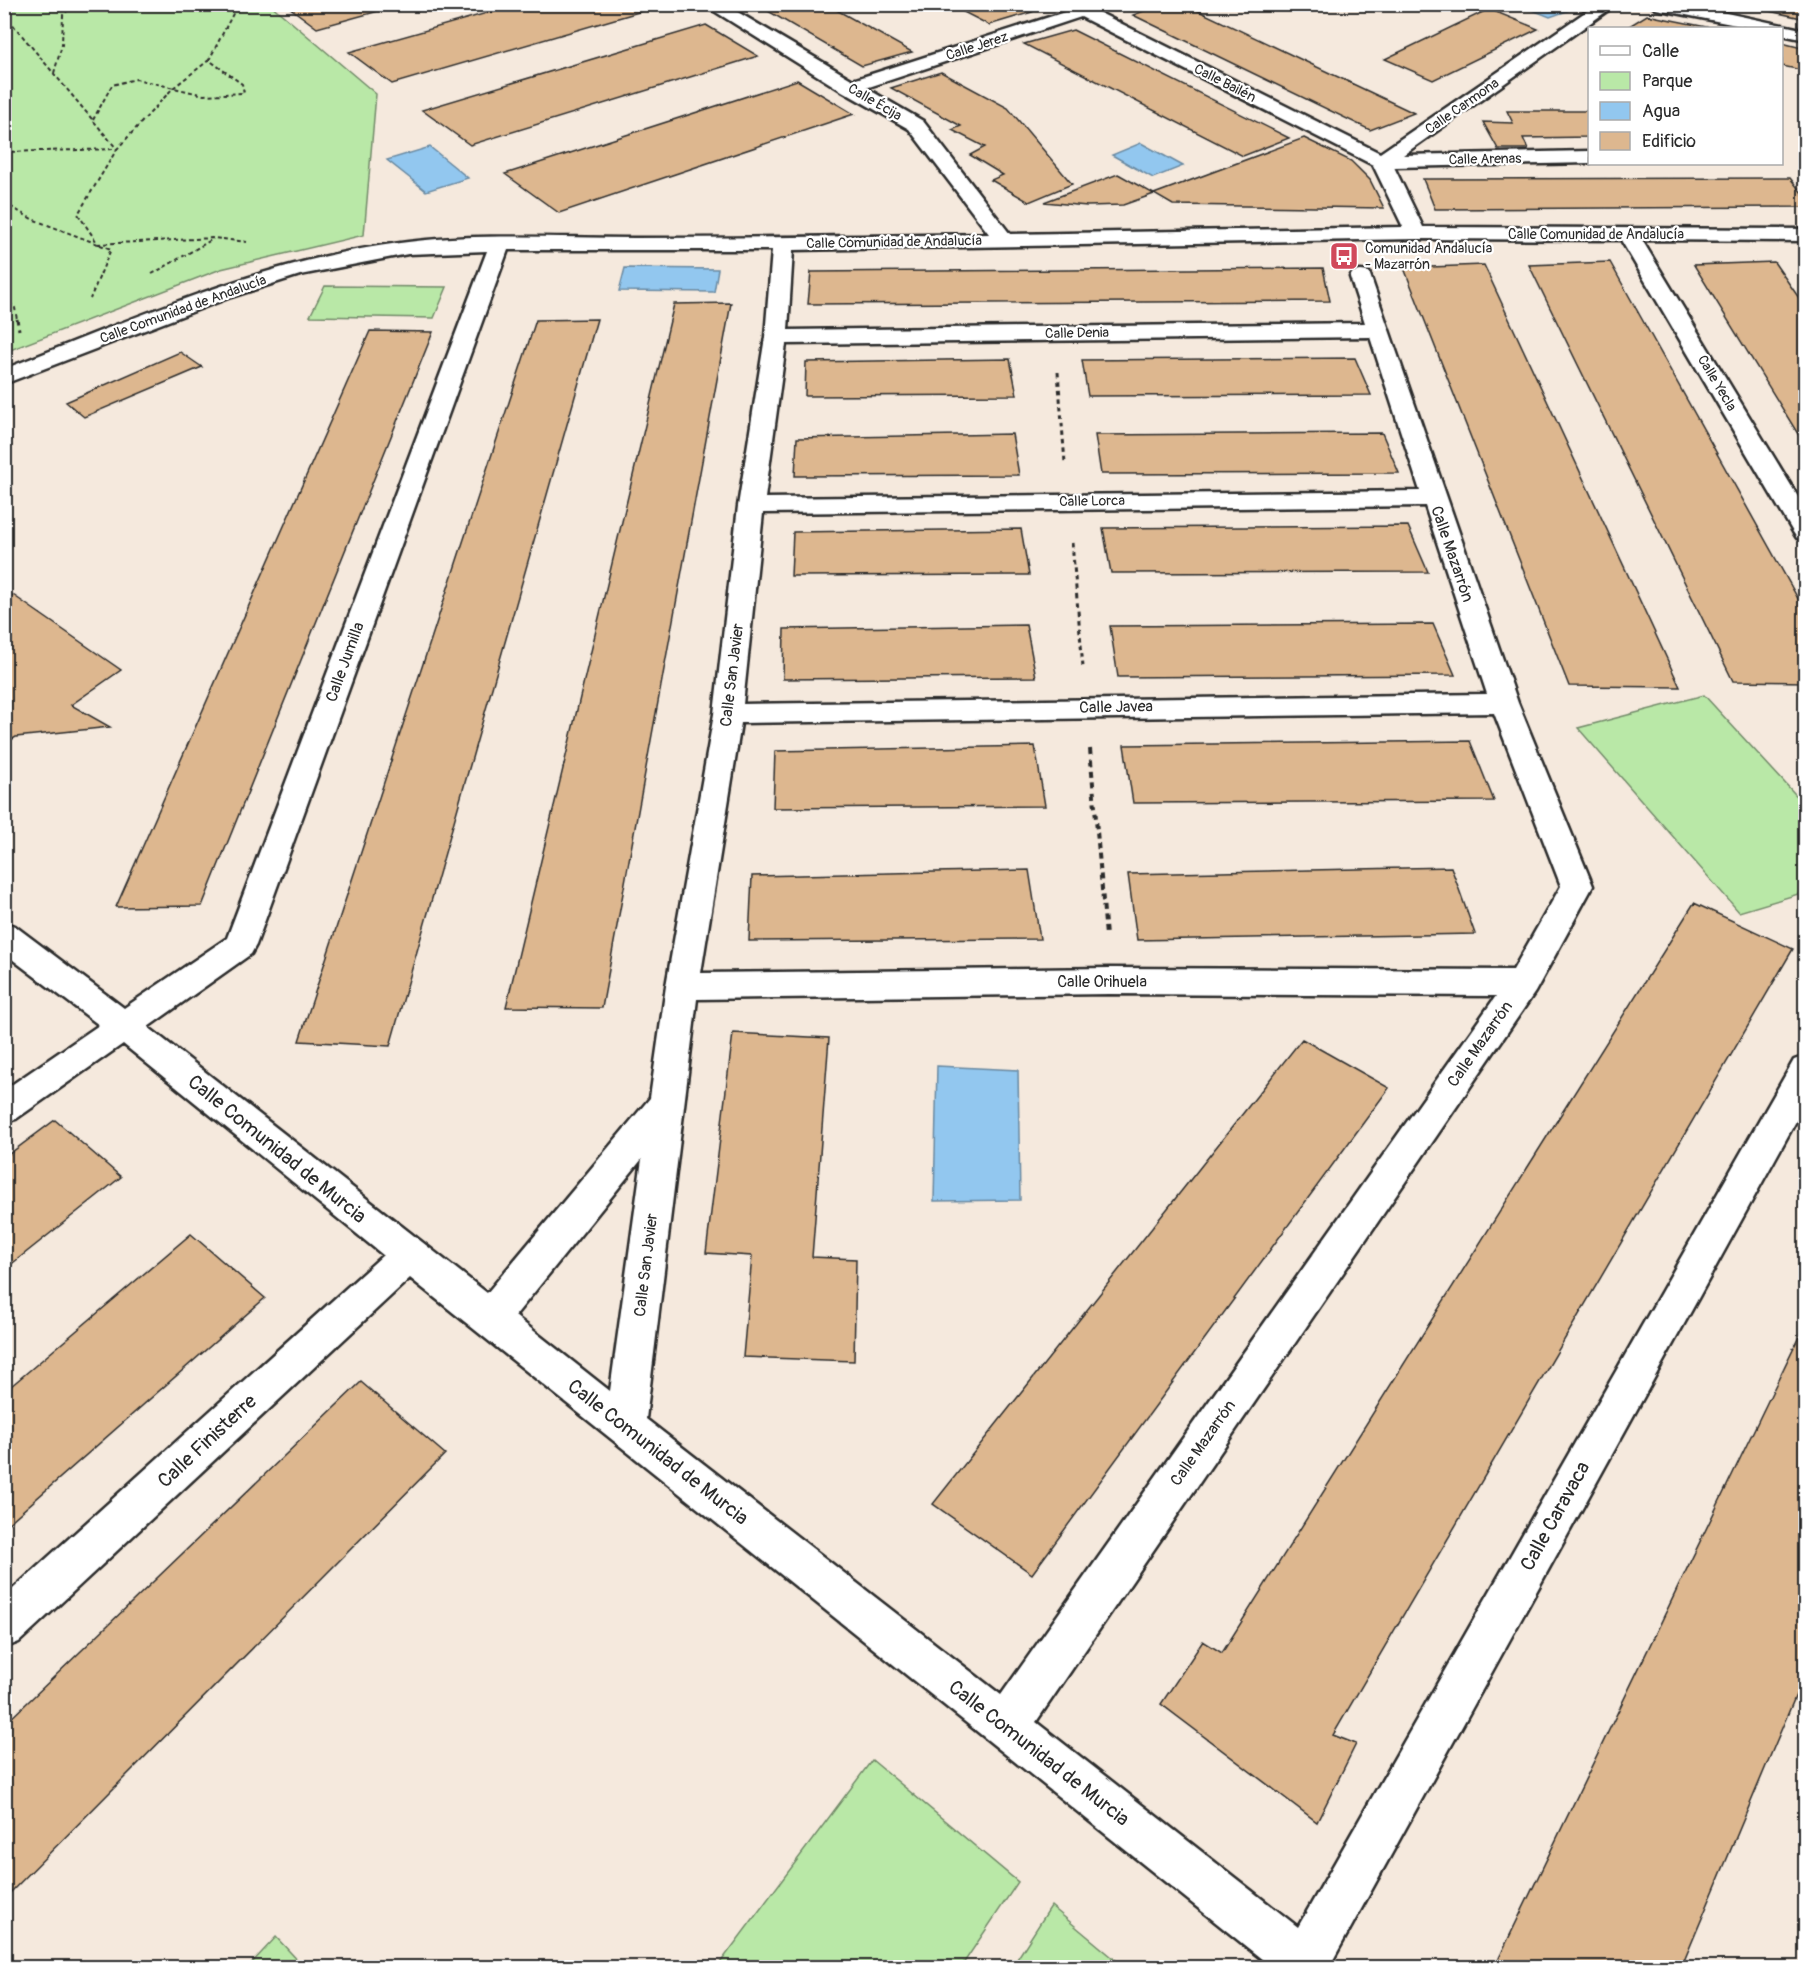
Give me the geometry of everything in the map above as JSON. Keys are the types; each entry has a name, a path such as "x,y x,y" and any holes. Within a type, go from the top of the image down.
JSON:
{"street":[{"name":"Calle Écija","path":"711,4 916,125 1003,239"},
{"name":"Calle Jerez","path":"849,87 1075,8 1105,4"},
{"name":"Calle Carmona","path":"1381,161 1609,4"},
{"path":"1656,4 1770,27"},
{"name":"Calle Bailén","path":"1075,8 1381,161"},
{"path":"1783,30 1806,34"},
{"name":"Calle Arenas","path":"1381,161 1588,157"},
{"path":"1381,161 1416,233"},
{"name":"Calle Comunidad de Andalucía","path":"4,378 223,292 296,269 408,248 500,244 783,244 1416,233 1806,235"},
{"name":"Calle Yecla","path":"1628,234 1806,532"},
{"name":"Calle Jumilla","path":"4,1108 240,945 500,244"},
{"name":"Calle San Javier","path":"625,1427 682,986 728,714 751,506 776,338 783,244"},
{"name":"Calle Mazarrón","path":"1006,1726 1523,983 1577,886 1504,703 1360,277"},
{"name":"Calle Denia","path":"776,338 1377,330"},
{"name":"Calle Lorca","path":"751,506 1433,498"},
{"name":"Calle Javea","path":"728,714 1504,703"},
{"name":"Calle Comunidad de Murcia","path":"4,935 122,1025 625,1427 1309,1965"},
{"name":"Calle Orihuela","path":"682,986 1110,981 1523,983"},
{"name":"Calle Caravaca","path":"1309,1965 1806,1070"},
{"path":"489,1319 666,1104"},
{"name":"Calle Finisterre","path":"4,1627 409,1255"}],"path":[{"path":"54,73 62,45 63,15 74,4"},
{"path":"98,244 78,214 117,149 172,88 209,60 238,4"},
{"path":"4,14 117,149"},
{"path":"93,120 112,85 136,79 204,95 244,93 242,84 209,60"},
{"path":"4,152 117,149"},
{"path":"4,203 32,219 111,249 89,302"},
{"path":"98,244 214,238 247,242 262,257 296,269"},
{"path":"4,298 15,308 25,369"},
{"path":"1054,333 1110,981"}],"green space":[{"path":"5,4 271,5 376,94 364,235 221,269 5,352"},
{"path":"325,286 447,287 434,318 310,316"},
{"path":"1704,695 1805,805 1805,892 1739,912 1578,728"},
{"path":"872,1760 1018,1882 961,1967 717,1967"},
{"path":"1051,1906 1124,1967 1012,1967"},
{"path":"276,1937 304,1967 248,1967"}],"water":[{"path":"1520,5 1558,5 1570,10 1550,17"},
{"path":"1141,143 1183,166 1153,178 1112,155"},
{"path":"430,147 468,178 426,191 387,160"},
{"path":"625,268 718,269 714,292 619,291"},
{"path":"937,1066 1018,1070 1020,1200 934,1201"}],"building":[{"path":"285,4 404,4 317,28"},
{"path":"519,4 666,4 392,84 349,52"},
{"path":"756,4 826,4 912,52 862,66"},
{"path":"948,4 1018,4 1032,12 989,25"},
{"path":"1163,4 1184,4 1414,113 1370,130 1133,15"},
{"path":"1737,4 1806,4 1806,19"},
{"path":"1489,9 1538,29 1433,80 1385,59"},
{"path":"1647,15 1706,27 1628,27"},
{"path":"706,25 758,56 470,145 422,110"},
{"path":"1073,30 1289,138 1243,156 1024,44"},
{"path":"1783,43 1806,49 1806,71 1783,66"},
{"path":"941,72 1008,108 1072,184 1029,202 991,180 1003,175 970,155 985,147 952,130 961,126 891,88"},
{"path":"797,80 854,114 559,213 505,174"},
{"path":"1507,111 1588,111 1588,137 1523,138 1528,149 1498,149 1483,122 1513,123"},
{"path":"1304,138 1351,161 1370,180 1384,208 1173,205 1154,194"},
{"path":"1118,174 1154,194 1123,205 1087,206 1044,202"},
{"path":"1790,178 1806,198 1806,207 1435,209 1423,179"},
{"path":"1610,262 1806,613 1806,682 1733,681 1529,265"},
{"path":"1774,262 1806,308 1806,447 1694,265"},
{"path":"1484,265 1680,687 1569,686 1404,268"},
{"path":"1323,268 1330,301 808,304 811,272"},
{"path":"731,303 602,1008 506,1007 674,304"},
{"path":"597,319 390,1046 299,1041 536,320"},
{"path":"370,331 433,332 202,906 116,907"},
{"path":"180,352 202,367 84,417 66,402"},
{"path":"1355,358 1371,395 1088,396 1082,360"},
{"path":"1010,359 1017,395 805,396 806,362"},
{"path":"1382,433 1399,473 1101,474 1095,435"},
{"path":"1012,434 1019,475 795,476 797,438"},
{"path":"1408,526 1428,572 1111,573 1103,528"},
{"path":"1021,529 1029,575 791,576 793,532"},
{"path":"13,595 121,670 71,705 110,727 16,737 4,744 4,600"},
{"path":"1433,624 1455,675 1118,677 1110,626"},
{"path":"1026,625 1036,677 783,679 784,629"},
{"path":"1470,741 1494,801 1133,803 1124,745"},
{"path":"1035,746 1045,806 773,808 775,751"},
{"path":"1451,867 1475,934 1137,940 1128,874"},
{"path":"1029,870 1040,939 749,941 752,876"},
{"path":"1694,903 1793,949 1333,1735 1356,1744 1317,1822 1161,1704 1203,1641 1222,1653"},
{"path":"733,1033 829,1038 812,1257 856,1259 854,1361 743,1357 752,1256 706,1253"},
{"path":"1302,1039 1389,1088 1032,1574 933,1504"},
{"path":"55,1120 121,1177 4,1270 4,1158"},
{"path":"191,1234 265,1298 4,1527 4,1392"},
{"path":"1806,1322 1806,1671 1681,1968 1511,1968 1499,1958"},
{"path":"361,1382 445,1454 4,1899 4,1725"}],"place":[{"name":"Comunidad Andalucía - Mazarrón","path":"1344,256"}]}
